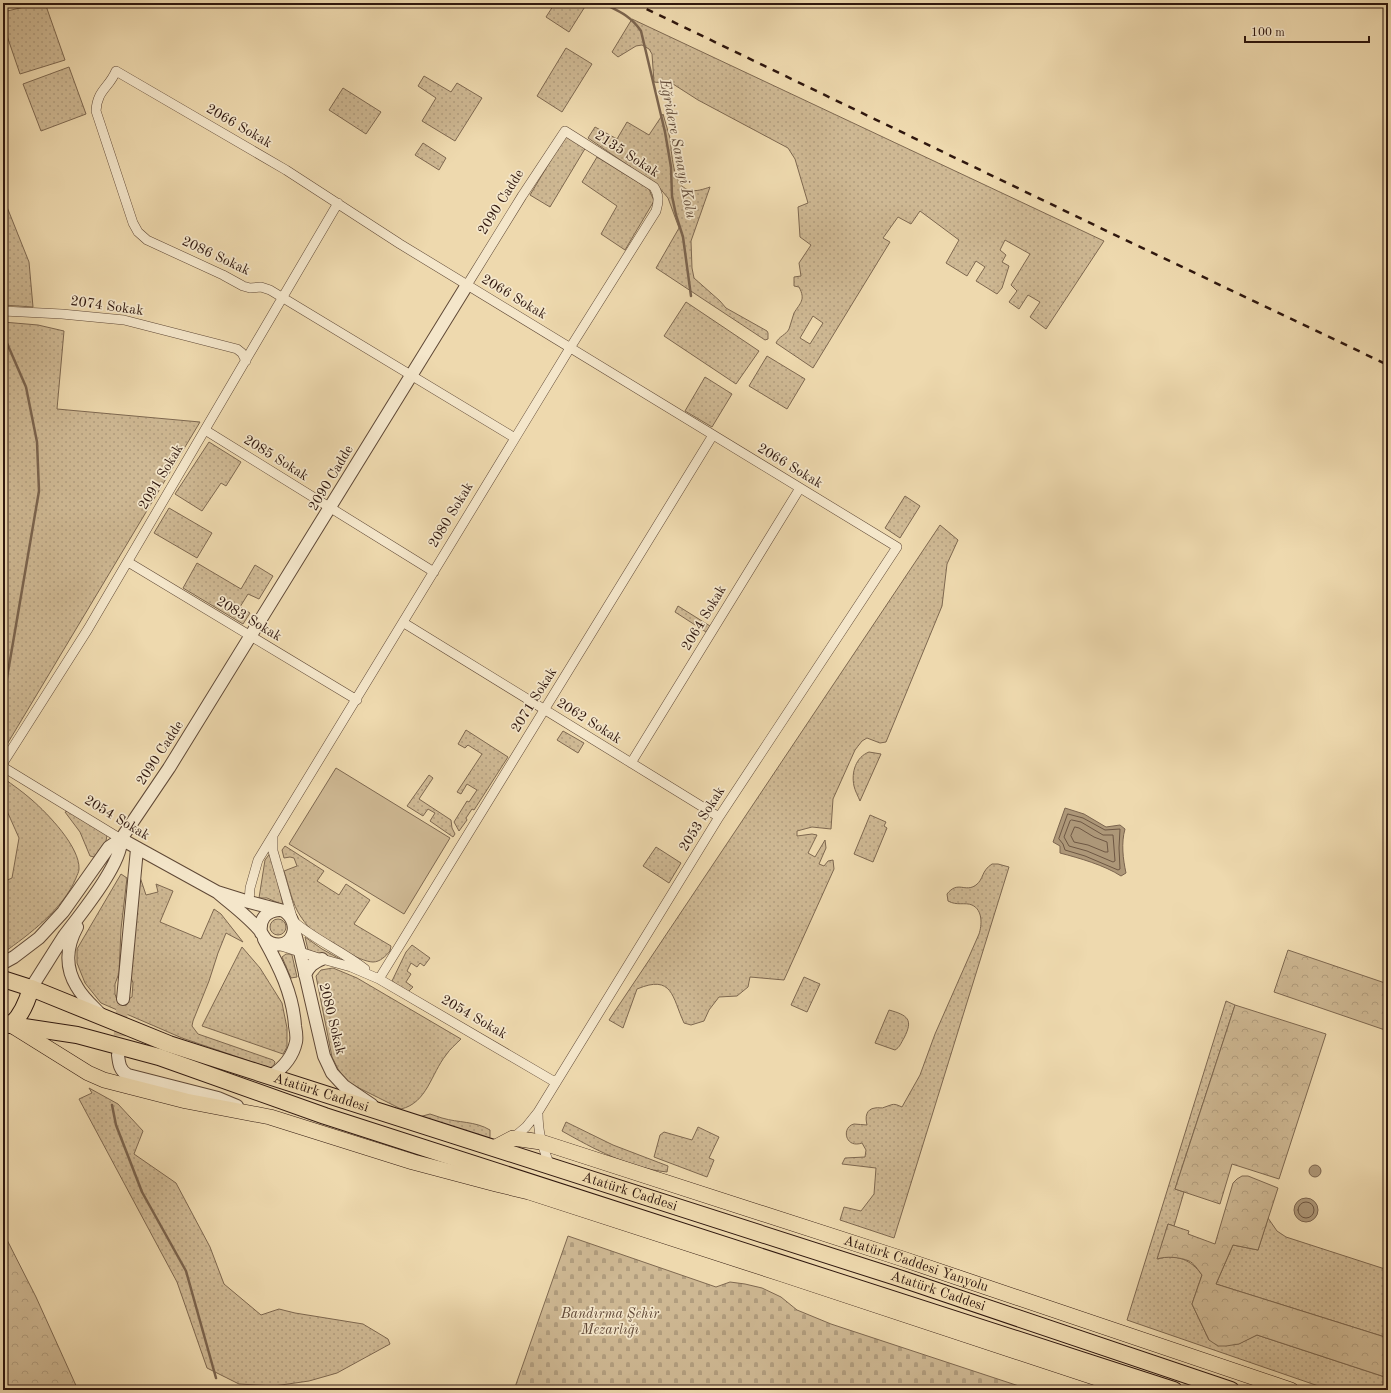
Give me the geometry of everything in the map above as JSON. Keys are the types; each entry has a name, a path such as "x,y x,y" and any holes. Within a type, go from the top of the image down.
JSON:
{"highway":[{"name":"Atatürk Caddesi","path":"3,979 31,988 169,1044 898,1278 1230,1390"},
{"path":"7,1024 17,1019 23,1011 31,988"},
{"name":"Atatürk Caddesi","path":"7,1024 77,1035 159,1057 325,1116 1174,1390"}],"main road":[{"path":"7,1024 104,1080 186,1101 270,1117 413,1162 529,1192 790,1276 1133,1390"},
{"path":"494,1148 513,1138"},
{"name":"Atatürk Caddesi Yanyolu","path":"513,1138 541,1142 902,1259 1291,1390"}],"street":[{"name":"2066 Sokak","path":"116,72 286,170 400,244 897,547"},
{"name":"2086 Sokak","path":"116,72 112,80 99,96 96,103 96,111 133,223 138,232 147,240 223,275 243,286 265,288 270,290 515,438"},
{"name":"2135 Sokak","path":"565,131 654,187 658,194 659,202 656,210"},
{"name":"2090 Cadde","path":"3,963 14,957 39,938 63,912 109,847 121,839 169,768 522,196 565,131"},
{"name":"2091 Sokak","path":"3,763 88,629 338,203"},
{"name":"2080 Sokak","path":"249,902 250,888 258,860 404,623 570,348 656,210"},
{"name":"2074 Sokak","path":"3,311 62,314 136,322 237,349 246,361"},
{"name":"2085 Sokak","path":"205,430 434,572"},
{"name":"2071 Sokak","path":"379,979 713,435"},
{"name":"2064 Sokak","path":"631,763 800,488"},
{"name":"2053 Sokak","path":"513,1138 526,1127 538,1112 719,817 897,547"},
{"name":"2083 Sokak","path":"128,562 357,700"},
{"name":"2062 Sokak","path":"404,623 719,817"},
{"name":"2054 Sokak","path":"3,767 137,849 217,892 284,912 293,923 310,935 356,962 379,979 555,1082"},
{"name":"2080 Sokak","path":"273,837 274,851 293,923 324,1056 332,1073 344,1086 385,1113"},
{"name":"2090 Cadde","path":"90,902 120,852 121,839"},
{"path":"123,999 137,849"},
{"path":"88,877 94,883 102,883"},
{"name":"2054 Sokak","path":"217,892 248,919 268,942 351,967 379,979"},
{"path":"31,988 64,937 90,902"},
{"path":"90,902 74,933 67,954 69,970 77,988 104,1018"},
{"path":"248,919 249,902"},
{"path":"271,1076 281,1069 291,1055 296,1041 295,1020 286,984 262,935 261,922 264,916 268,913 279,910"},
{"path":"278,945 289,940 293,923"},
{"path":"305,975 313,963 322,959"},
{"path":"118,1055 120,1067 123,1072 128,1075 218,1098 270,1117"},
{"path":"538,1112 538,1130 550,1166"}],"green space":[{"path":"45,3 65,60 20,74 3,24 3,12"},
{"path":"555,3 582,3 586,5 569,32 546,17"},
{"path":"632,19 1104,241 1046,329 1030,317 1040,302 1028,295 1019,309 1009,302 1017,291 1011,285 1030,254 1005,240 1000,250 1006,255 1002,262 1009,266 1002,288 997,294 976,281 985,267 976,261 967,276 946,263 959,240 920,211 911,224 898,217 883,238 890,242 813,368 776,343 789,329 794,313 800,304 802,295 799,287 794,286 794,277 801,276 799,263 811,245 800,237 798,207 808,203 795,159 788,148 698,100 673,84 654,82 652,54 649,49 642,45 636,46 618,57 612,52","holes":["813,316 823,323 810,344 800,338"]},
{"path":"566,48 592,64 562,112 537,96"},
{"path":"69,67 86,114 41,131 23,84"},
{"path":"424,76 451,92 457,83 482,98 455,141 422,121 436,98 418,86"},
{"path":"343,88 381,112 366,134 329,110"},
{"path":"663,114 670,138 672,160 679,182 683,187 692,191 710,187 691,241 694,278 726,308 767,331 768,339 765,340 656,268 679,228 668,198 657,185 588,138 595,127 617,139 627,122 649,135"},
{"path":"566,135 586,147 550,207 530,195"},
{"path":"423,143 446,158 439,170 415,155"},
{"path":"597,157 649,189 654,201 625,250 601,234 617,206 582,182"},
{"path":"3,197 29,262 33,307 3,305"},
{"path":"686,302 759,351 736,384 664,336"},
{"path":"3,322 38,325 64,331 57,409 200,422 3,751"},
{"path":"767,356 805,379 787,409 749,386"},
{"path":"705,377 732,394 712,427 685,411"},
{"path":"209,442 241,462 226,486 221,483 202,511 175,494"},
{"path":"905,496 920,506 900,538 885,528"},
{"path":"169,508 212,533 197,558 154,533"},
{"path":"940,525 958,540 947,564 942,606 886,742 880,743 867,738 862,741 855,750 833,799 831,829 812,827 797,831 797,836 812,834 817,835 808,853 815,857 825,840 826,848 819,864 824,866 828,861 833,860 834,869 784,980 750,977 748,987 737,996 719,997 709,1010 704,1021 691,1025 684,1023 670,991 665,986 658,984 649,985 637,989 623,1028 609,1020"},
{"path":"197,563 241,589 255,565 273,576 259,599 248,594 240,607 250,613 243,624 183,588"},
{"path":"678,606 710,626 706,632 675,612"},
{"path":"466,730 508,757 474,810 472,809 466,818 467,820 459,831 454,822 467,801 469,802 477,790 467,784 461,794 457,792 482,754 468,745 465,748 458,744"},
{"path":"563,731 584,743 578,753 557,740"},
{"path":"869,752 881,754 860,801 854,786 853,775 858,761 864,754"},
{"path":"336,768 450,838 404,914 289,844"},
{"path":"429,775 433,778 419,799 451,820 452,828 455,834 453,837 430,821 435,813 428,809 423,816 407,806"},
{"path":"3,778 29,797 54,822 69,841 78,860 79,869 76,878 63,900 45,920 3,953 3,882 12,878 19,838 3,802"},
{"path":"68,811 107,835 106,841 94,857 90,856 80,832 65,812"},
{"path":"870,815 886,822 884,826 887,828 873,862 854,854"},
{"path":"285,846 324,871 317,881 339,895 346,884 370,900 354,924 391,946 390,951 385,957 373,962 360,959 327,941 309,928 298,912 291,895 284,871 297,866 294,858 284,858 282,850"},
{"path":"656,847 681,863 669,883 643,866"},
{"path":"271,852 283,905 267,898 259,898 265,860"},
{"path":"992,864 1009,867 894,1238 840,1220 844,1207 861,1211 874,1194 876,1168 842,1164 845,1158 865,1157 866,1150 862,1143 856,1144 849,1140 846,1133 847,1129 854,1124 867,1125 867,1114 872,1109 883,1108 894,1104 902,1107 920,1075 935,1034 979,934 981,918 976,907 948,901 947,894 955,888 968,888 979,883 986,869"},
{"path":"121,874 127,878 121,929 119,973 115,984 115,994 117,1000 125,1001 132,997 133,983 130,975 140,877 146,895 158,892 156,884 173,891 160,922 201,939 214,909 221,914 243,942 226,933 192,1026 198,1034 273,1060 275,1062 274,1065 270,1068 182,1038 101,1003 85,983 77,963 77,949"},
{"path":"278,919 284,921 286,927 284,933 278,935 272,933 270,927 272,921"},
{"path":"305,937 322,949 349,965 308,950"},
{"path":"412,945 430,958 424,966 420,963 417,967 411,963 407,971 411,974 406,982 413,987 408,992 392,981 406,952"},
{"path":"242,947 260,968 282,1003 287,1028 287,1047 283,1054 202,1026"},
{"path":"1288,950 1388,984 1388,1031 1274,992"},
{"path":"286,954 292,955 297,977 291,978 282,957"},
{"path":"333,968 357,978 461,1039 446,1055 423,1094 410,1106 401,1109 347,1082 338,1069 332,1057 316,976 321,970"},
{"path":"804,977 820,984 807,1012 791,1005"},
{"path":"1226,1001 1235,1005 1175,1189 1184,1192 1174,1226 1168,1224 1158,1259 1164,1257 1177,1257 1183,1259 1193,1265 1202,1275 1192,1304 1209,1340 1238,1344 1257,1335 1388,1378 1388,1390 1330,1390 1127,1320"},
{"path":"1235,1005 1326,1034 1279,1179 1232,1164 1220,1204 1175,1189"},
{"path":"889,1010 904,1016 908,1022 907,1032 895,1050 875,1043"},
{"path":"89,1088 118,1104 143,1131 134,1154 176,1183 210,1247 224,1284 261,1315 279,1309 363,1324 388,1339 390,1344 337,1373 309,1381 274,1386 239,1384 207,1368 177,1282 79,1099 92,1093"},
{"path":"430,1114 448,1120 479,1125 490,1130 490,1137 488,1140 419,1117"},
{"path":"566,1122 613,1145 668,1166 667,1172 653,1170 626,1162 599,1151 562,1131"},
{"path":"698,1127 719,1137 709,1158 714,1160 707,1177 654,1157 660,1135 664,1132 692,1140"},
{"path":"1242,1176 1248,1176 1278,1188 1258,1250 1233,1245 1216,1284 1388,1338 1388,1378 1257,1335 1239,1344 1226,1346 1218,1346 1209,1340 1192,1304 1202,1275 1193,1263 1189,1261 1169,1257 1157,1259 1168,1224 1189,1231 1188,1234 1215,1244 1233,1183"},
{"path":"1268,1218 1277,1231 1286,1237 1388,1270 1388,1338 1216,1284 1233,1245 1258,1250"},
{"path":"3,1232 36,1297 78,1390 3,1390"},
{"name":"Bandırma Şehir Mezarlığı","path":"568,1236 716,1287 730,1282 762,1288 781,1297 797,1310 831,1324 1031,1390 514,1390"}],"water":[{"path":"1065,808 1084,814 1106,827 1120,825 1125,829 1123,851 1126,873 1121,876 1099,865 1060,853 1060,846 1053,842"},
{"path":"1313,1165 1317,1165 1321,1171 1317,1177 1313,1177 1309,1173 1309,1169"},
{"path":"1306,1198 1315,1201 1318,1210 1315,1219 1306,1222 1297,1219 1294,1210 1297,1201"}],"waterway":[{"name":"Eğridere Sanayi Kolu","path":"602,3 628,17 641,31 665,132 671,167 672,196 683,237 691,296"},
{"path":"3,334 26,387 37,442 39,491 3,701"},
{"path":"112,1105 116,1125 142,1192 186,1271 216,1378"}],"tunnel":[{"path":"118,1054 123,999"}],"railway":[{"path":"634,3 1388,365"}]}
